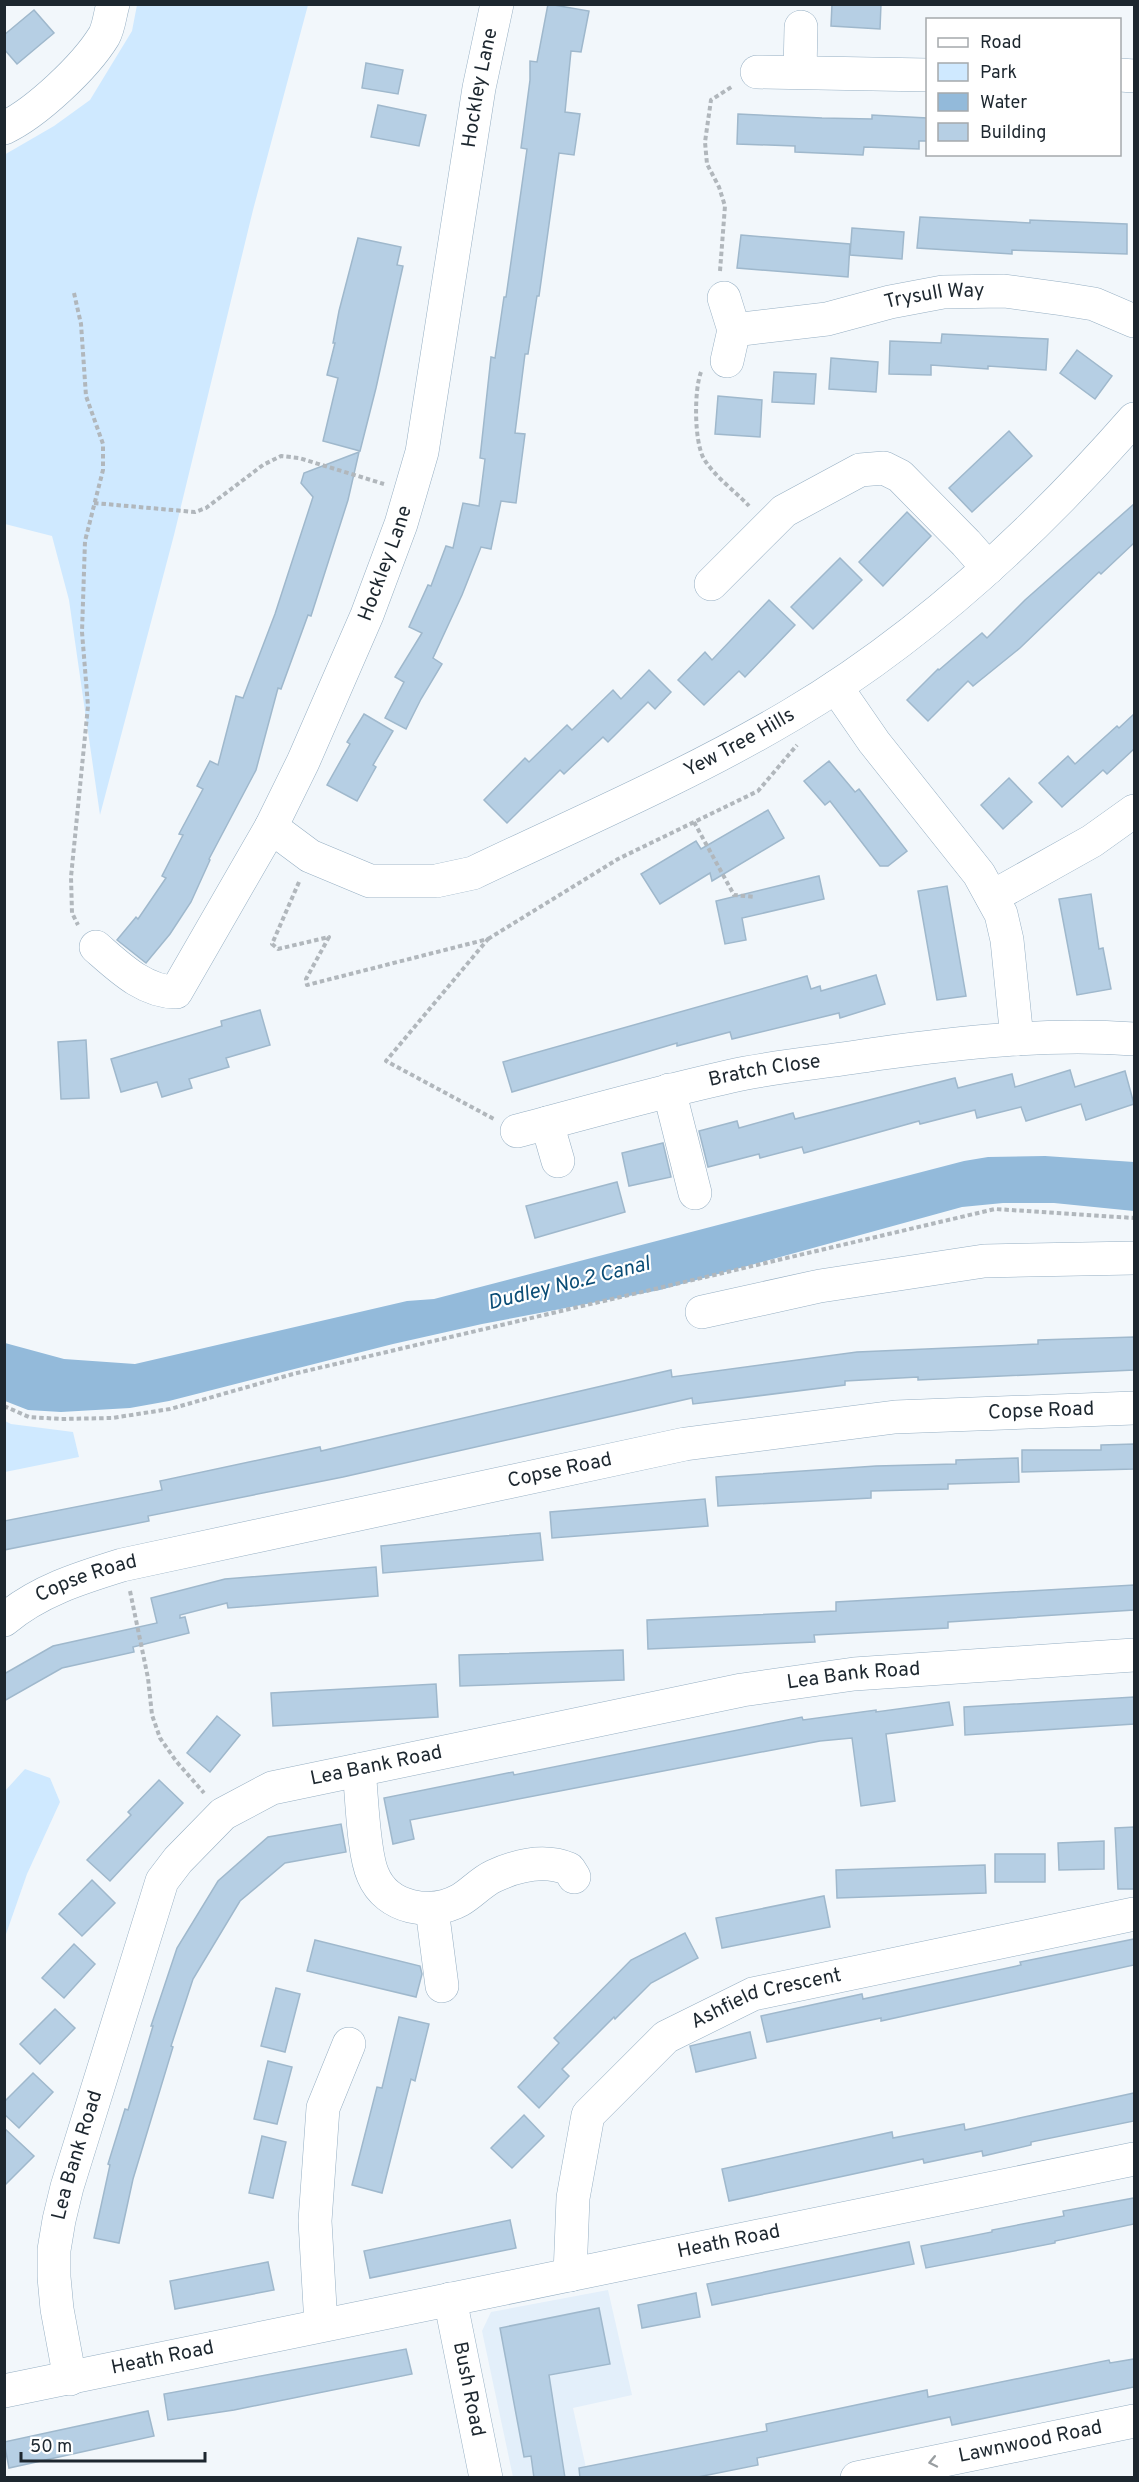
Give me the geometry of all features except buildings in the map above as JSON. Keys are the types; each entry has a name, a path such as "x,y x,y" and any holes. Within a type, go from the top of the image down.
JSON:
{"street":[{"path":"4,128 30,114 81,65 105,35 113,4"},
{"name":"Hockley Lane","path":"96,947 123,970 142,982 162,992 176,992 271,827 342,675 401,524 422,452 479,88 497,4"},
{"path":"801,27 801,72"},
{"path":"757,72 926,75"},
{"name":"Trysull Way","path":"730,346 890,302 943,292 1004,291 1063,299 1094,304 1134,321"},
{"path":"724,298 730,346"},
{"name":"Yew Tree Hills","path":"271,827 310,856 370,881 436,881 473,873 704,762 783,720 836,687 940,609 988,568 1055,506 1134,419"},
{"path":"711,584 784,511 860,470 884,468 900,476 988,568"},
{"path":"836,687 874,742 979,874 1001,914 1007,940 1017,1039"},
{"path":"992,897 1092,841 1134,811"},
{"name":"Bratch Close","path":"532,1127 669,1090 758,1071 926,1047 1017,1039 1098,1036 1134,1039"},
{"path":"669,1090 695,1193"},
{"path":"532,1127 558,1161"},
{"path":"702,1312 820,1286 984,1261 1134,1258"},
{"name":"Copse Road","path":"4,1620 22,1605 76,1579 122,1565 685,1444 895,1417 1134,1408"},
{"name":"Lea Bank Road","path":"70,2379 57,2309 54,2277 54,2250 67,2187 162,1881 178,1860 223,1814 272,1788 742,1690 854,1674 1134,1655"},
{"path":"359,1770 373,1875 384,1892 398,1901 417,1908 432,1909 460,1900 492,1877 545,1863 570,1869 574,1877"},
{"path":"432,1909 442,1986"},
{"name":"Ashfield Crescent","path":"570,2276 573,2198 588,2115 666,2037 753,1994 1134,1914"},
{"path":"321,2325 315,2221 323,2108 349,2044"},
{"name":"Heath Road","path":"4,2391 1134,2158"},
{"name":"Bush Road","path":"450,2299 486,2478"},
{"name":"Lawnwood Road","path":"857,2478 1134,2421"}],"path":[{"path":"724,298 720,277 725,206 719,187 707,164 705,142 711,100 757,72"},
{"path":"74,292 81,324 86,396 103,444 104,470 85,541 82,632 88,706 71,877 72,913 80,930 96,947"},
{"path":"730,346 705,363 698,382 696,410 702,455 709,466 769,526"},
{"path":"94,503 195,512 206,508 263,465 281,456 299,458 410,491"},
{"path":"310,856 272,944 278,949 329,937 306,979 307,985 488,939 618,859 758,791 800,743"},
{"path":"693,822 734,895 755,897"},
{"path":"488,939 386,1061 532,1127"},
{"path":"4,1408 29,1417 61,1419 112,1418 170,1409 293,1374 995,1209 1134,1218"},
{"path":"122,1565 148,1678 152,1715 160,1738 176,1761 223,1814"}],"shaded area":[{"path":"608,2290 632,2395 573,2408 588,2477 513,2477 482,2331 491,2312"}],"green space":[{"path":"137,5 308,5 253,210 174,535 100,815 69,600 52,536 5,524 4,155 54,126 90,100 132,31"},
{"path":"5,1421 11,1424 73,1432 79,1457 5,1472"},
{"path":"25,1769 50,1778 60,1802 27,1874 5,1937 5,1791"}],"water":[{"name":"Dudley No.2 Canal","path":"1045,1156 1134,1162 1134,1211 1054,1203 1003,1203 962,1207 660,1290 482,1324 393,1344 169,1401 130,1408 61,1412 28,1410 5,1401 5,1343 64,1359 135,1364 407,1301 434,1299 964,1161 988,1157"}]}
